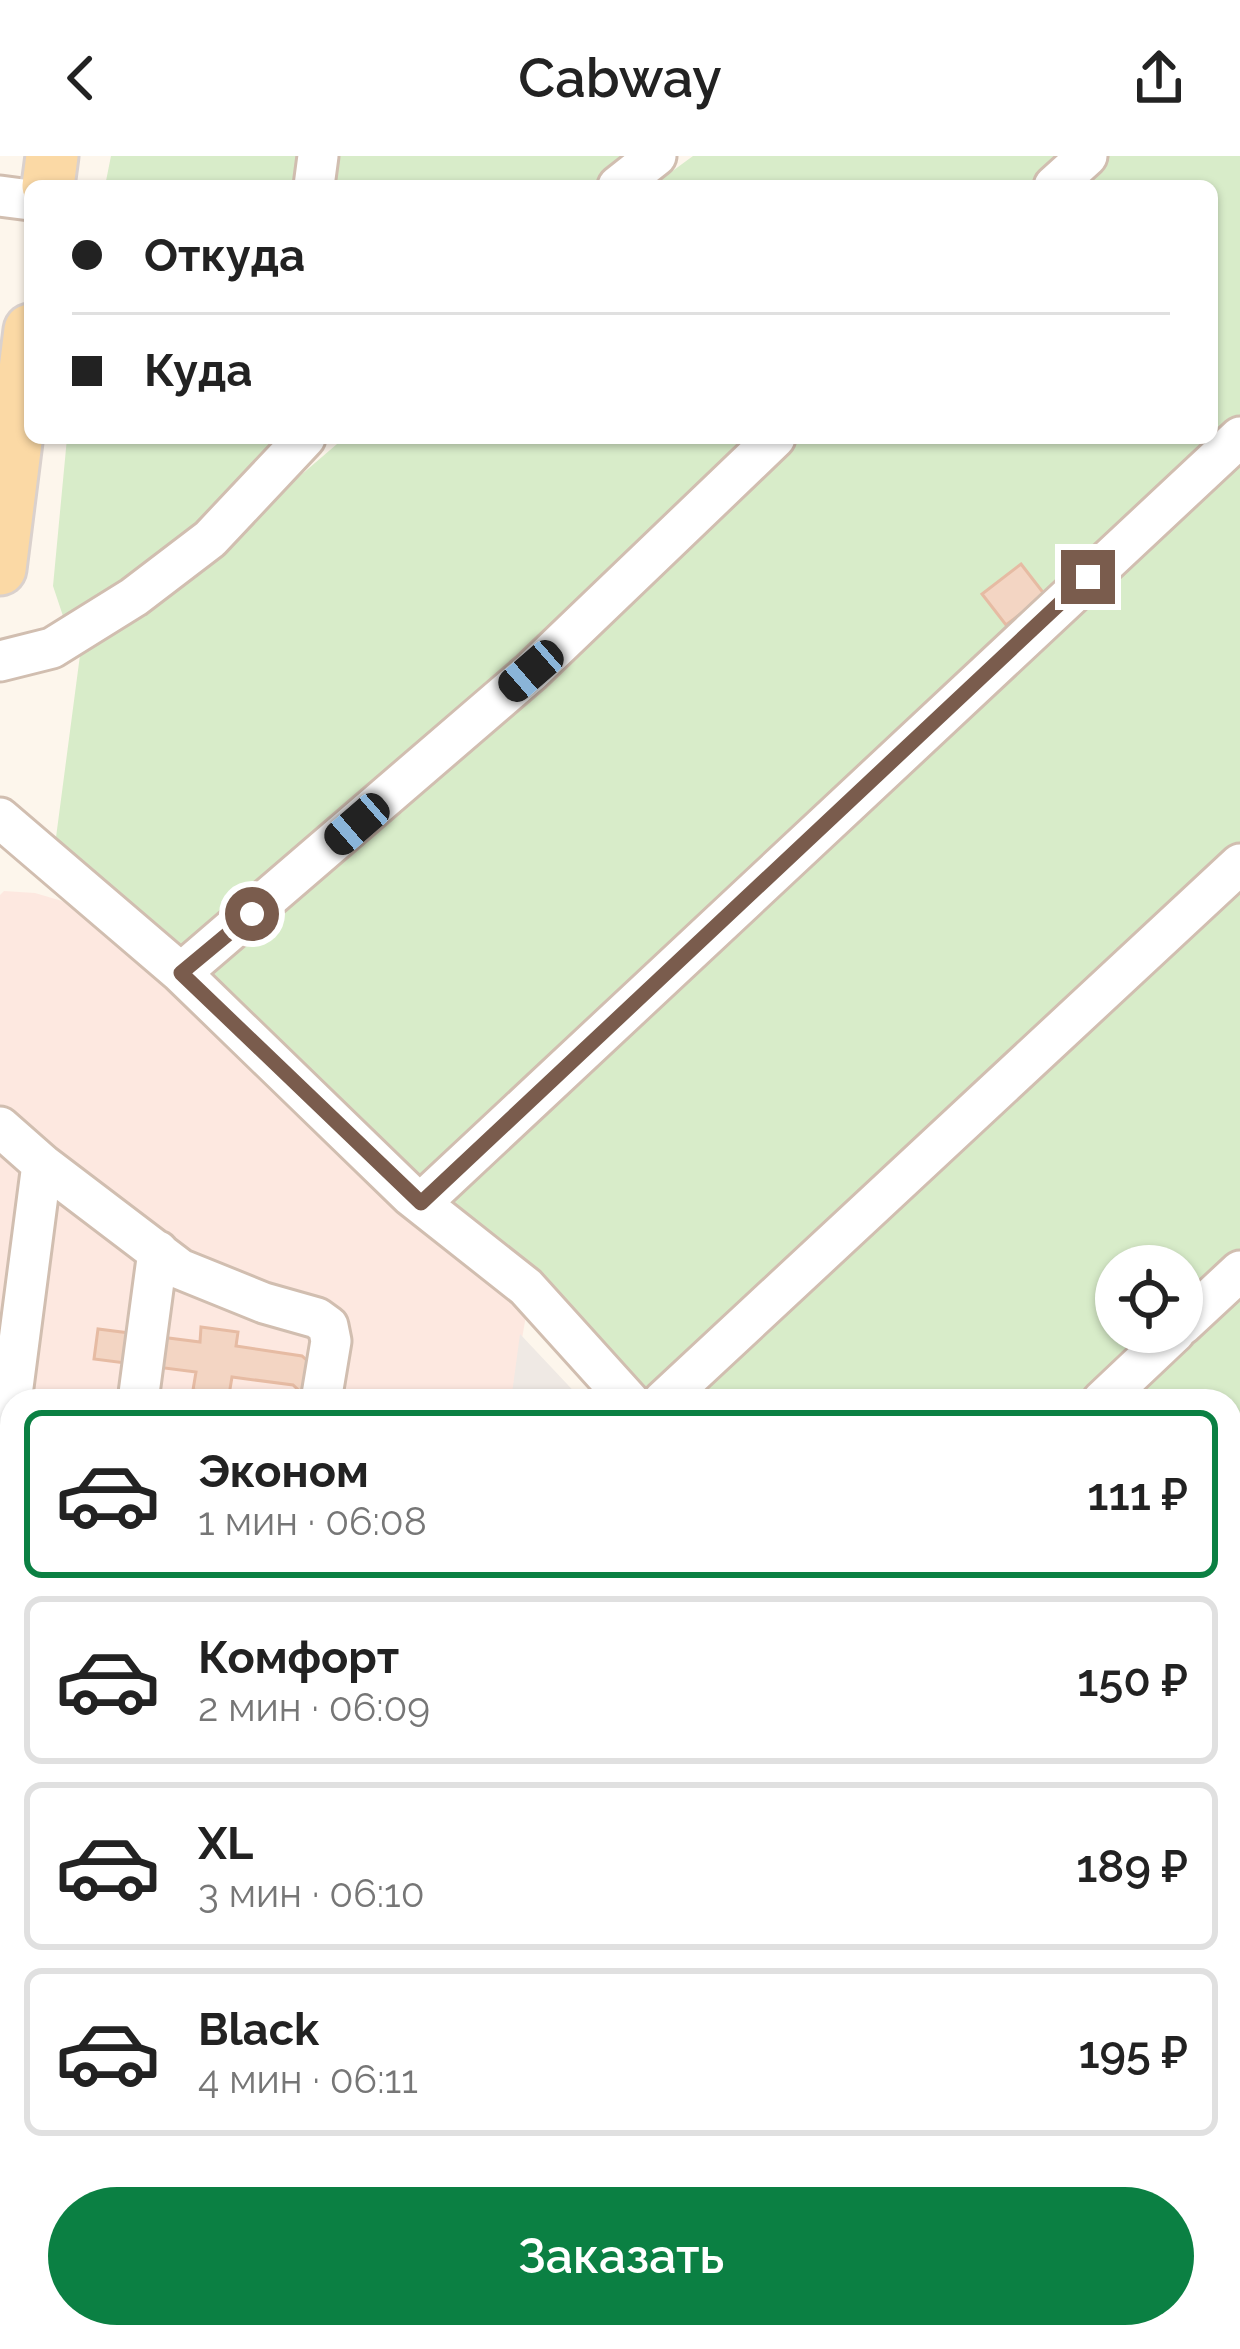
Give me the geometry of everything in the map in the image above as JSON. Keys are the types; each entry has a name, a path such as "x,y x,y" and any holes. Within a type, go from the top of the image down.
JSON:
{"main road":[{"path":"0,569 24,378"}],"street":[{"path":"626,180 656,156"},
{"path":"1061,180 1087,156"},
{"path":"421,1203 1240,437"},
{"path":"181,973 531,671 769,444"},
{"path":"0,661 52,648 134,597 210,539 278,453"},
{"path":"0,818 181,973 421,1203 526,1287 618,1389"},
{"path":"676,1389 1240,864"},
{"path":"0,1127 180,1269 328,1325 331,1341 324,1389"},
{"path":"11,1389 42,1164"},
{"path":"140,1389 158,1252"},
{"path":"1203,1305 1240,1271"},
{"path":"1115,1389 1153,1353"}],"shaded area":[{"path":"4,891 35,893 62,901 171,979 527,1310 513,1389 0,1389 0,895"},
{"path":"520,1334 572,1389 513,1389"}],"green space":[{"path":"111,156 634,156 602,180 106,180"},
{"path":"693,156 1240,156 1240,1389 634,1389 55,845 82,640 151,604 337,444 1218,444 1218,180 660,180"},
{"path":"66,444 283,444 200,535 65,622 53,586"}],"building":[{"path":"1021,564 1045,595 1006,625 982,594"},
{"path":"201,1327 238,1332 236,1346 302,1356 339,1389 297,1389 232,1377 230,1389 193,1389 196,1372 94,1359 98,1329 200,1342"}],"route":[{"path":"252,914 181,973 421,1203 1088,577"}]}
